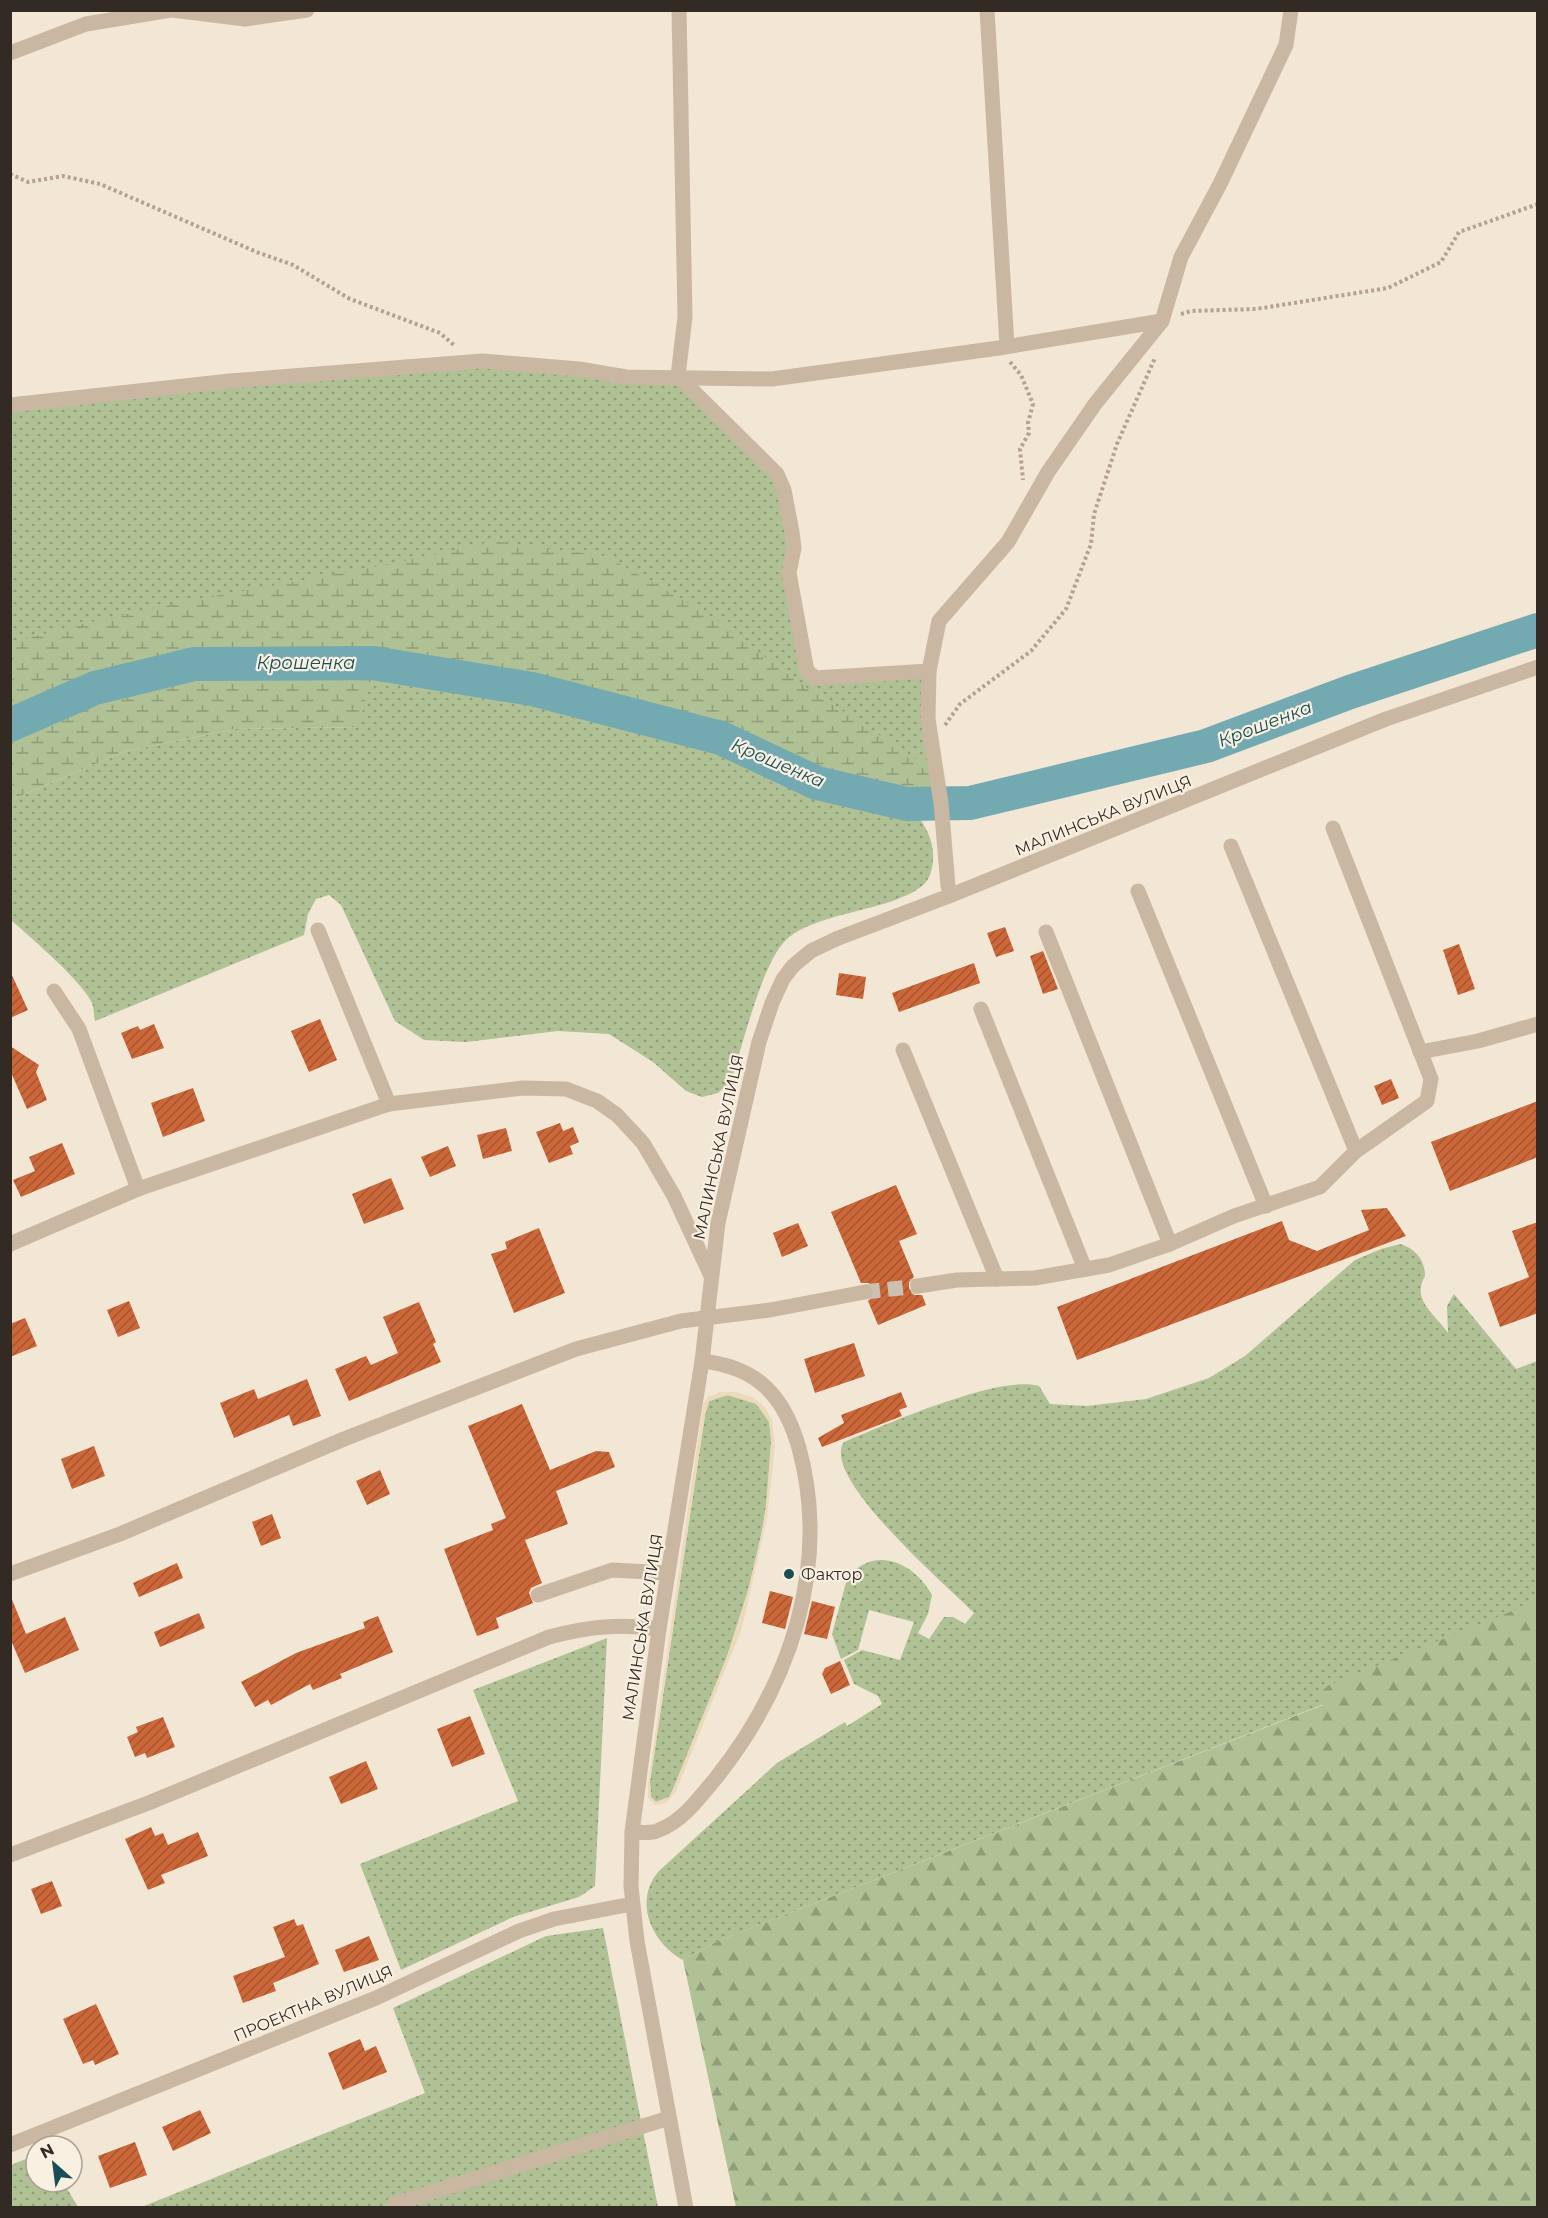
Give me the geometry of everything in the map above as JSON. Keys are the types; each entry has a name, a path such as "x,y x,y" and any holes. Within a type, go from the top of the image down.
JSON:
{"street":[{"path":"10,53 86,24 172,10 245,19 307,10"},
{"path":"678,10 685,317 678,376"},
{"path":"987,10 1007,346"},
{"path":"948,891 941,803 928,719 929,671 939,621 1008,542 1048,472 1095,404 1162,321 1181,257 1220,184 1286,45 1291,10"},
{"path":"10,405 230,381 482,361 579,369 626,377 772,379 991,349 1162,321"},
{"path":"678,376 777,474 784,490 794,548 789,573 807,671 815,678 929,671"},
{"name":"МАЛИНСЬКА ВУЛИЦЯ","path":"686,2208 632,1904 632,1832 659,1629 702,1361 718,1223 741,1110 762,1032 783,979 793,966 811,951 948,891 1386,719 1538,668"},
{"path":"918,1286 957,1281 1035,1278 1109,1265 1170,1244 1320,1187 1356,1151 1427,1101 1431,1079 1333,828"},
{"path":"1231,846 1356,1151"},
{"path":"1138,891 1266,1206"},
{"path":"318,930 389,1104"},
{"path":"1046,932 1170,1244"},
{"path":"54,991 79,1029 138,1188"},
{"path":"981,1009 1085,1269"},
{"path":"1420,1052 1478,1041 1538,1024"},
{"path":"903,1050 998,1279"},
{"path":"10,1244 138,1188 389,1104 523,1088 566,1089 597,1101 617,1115 643,1143 690,1227 711,1276"},
{"path":"10,1574 120,1534 344,1439 576,1349 637,1331 865,1292"},
{"path":"632,1832 658,1832 678,1819 702,1795 741,1746 771,1694 788,1651 807,1581 812,1531 810,1495 794,1430 783,1407 770,1389 747,1372 725,1364 702,1361"},
{"path":"538,1594 612,1570 668,1573"},
{"path":"10,1855 151,1802 549,1637 584,1627 612,1625 659,1629"},
{"name":"ПРОЕКТНА ВУЛИЦЯ","path":"10,2145 376,1998 519,1931 554,1919 632,1904"},
{"path":"394,2204 669,2118"}],"path":[{"path":"10,174 28,182 63,176 100,184 292,265 350,299 440,333 457,348"},
{"path":"1162,321 1191,311 1256,309 1388,288 1441,262 1459,232 1538,204"},
{"path":"991,349 1008,360 1021,375 1033,404 1028,423 1029,434 1020,449 1024,473 1022,495 1026,510"},
{"path":"932,748 960,704 1031,651 1066,609 1091,544 1095,514 1117,444 1158,351"}],"green space":[{"path":"482,361 678,376 784,490 789,573 807,671 929,671 941,803 908,804 923,823 930,837 933,861 929,877 923,885 909,894 874,907 815,923 798,931 785,941 768,968 761,986 731,1081 718,1093 702,1097 686,1091 653,1062 609,1034 558,1031 466,1042 424,1040 395,1021 341,905 329,895 316,899 308,914 304,935 95,1021 92,1003 78,983 11,920 11,800 126,751 235,729 359,727 11,725 10,405"},
{"path":"494,541 606,556 714,618 800,683 936,772 941,803 907,804 817,783 721,738 532,689 373,663 359,727 235,729 126,751 11,800 11,643 131,613 434,555"},
{"path":"1400,1244 1410,1248 1421,1260 1425,1270 1421,1285 1422,1299 1448,1333 1447,1306 1454,1294 1516,1369 1537,1361 1537,1621 718,1941 683,1960 662,1943 649,1920 647,1907 647,1895 651,1882 659,1871 777,1763 845,1722 847,1726 882,1704 878,1696 854,1684 844,1660 862,1650 900,1660 914,1622 869,1610 858,1650 841,1659 832,1634 847,1579 857,1568 869,1562 881,1560 904,1566 915,1574 932,1595 928,1614 918,1633 929,1639 944,1617 953,1617 965,1624 974,1613 916,1557 868,1505 850,1480 841,1458 844,1442 942,1403 998,1387 1021,1384 1039,1386 1050,1404 1087,1406 1146,1399 1209,1378 1245,1356 1355,1260"},
{"path":"728,1395 754,1402 761,1408 768,1421 771,1443 766,1508 748,1591 721,1673 672,1792 669,1797 656,1802 651,1797 650,1782 705,1415 709,1401"},
{"path":"1537,1601 1537,2207 736,2207 683,1960 718,1941 1323,1705 1321,1692 1329,1685"},
{"path":"607,1638 595,1886 579,1897 513,1917 401,1970 360,1864 518,1801 473,1690"},
{"path":"603,1928 658,2207 139,2208 425,2093 393,2008 546,1936"},
{"path":"24,2160 24,2194 70,2194 78,2207 11,2207 11,2165"}],"shaded area":[{"path":"720,1392 735,1392 752,1397 764,1406 772,1420 775,1445 767,1518 742,1628 676,1791 666,1803 655,1805 648,1798 648,1784 703,1405 708,1397","holes":["727,1395 756,1404 769,1422 771,1441 765,1518 748,1590 727,1656 672,1791 669,1797 656,1802 651,1797 650,1782 705,1415 709,1401"]}],"building":[{"path":"1005,927 1014,951 996,957 987,933"},
{"path":"1459,944 1475,989 1458,995 1443,950"},
{"path":"1043,951 1058,989 1043,994 1030,956"},
{"path":"974,963 980,983 899,1012 892,993"},
{"path":"10,971 28,1010 10,1018"},
{"path":"839,973 866,977 863,999 836,995"},
{"path":"320,1019 337,1060 309,1072 291,1031"},
{"path":"154,1024 164,1048 132,1059 121,1033 138,1026 140,1030"},
{"path":"10,1046 39,1065 36,1072 47,1100 27,1109 10,1070"},
{"path":"1391,1079 1399,1098 1382,1105 1374,1086"},
{"path":"193,1088 205,1121 163,1137 151,1103"},
{"path":"1538,1101 1538,1157 1450,1191 1431,1142"},
{"path":"560,1123 563,1131 573,1127 579,1142 570,1146 573,1154 549,1163 536,1132"},
{"path":"506,1128 512,1151 483,1159 477,1135"},
{"path":"62,1143 75,1174 21,1197 13,1180 35,1171 29,1157"},
{"path":"448,1146 456,1166 430,1177 421,1157"},
{"path":"391,1178 404,1209 364,1224 352,1194"},
{"path":"896,1185 917,1234 899,1241 914,1277 909,1282 909,1288 914,1295 922,1295 926,1305 878,1325 868,1301 874,1296 874,1290 869,1283 861,1283 831,1212"},
{"path":"1387,1208 1406,1236 1077,1360 1057,1307 1282,1221 1289,1240 1317,1251 1369,1230 1361,1210"},
{"path":"1538,1222 1538,1313 1500,1327 1488,1293 1529,1277 1512,1231"},
{"path":"798,1223 808,1246 782,1257 773,1233"},
{"path":"539,1228 565,1293 514,1313 491,1254 507,1249 505,1242"},
{"path":"129,1301 140,1328 118,1337 107,1310"},
{"path":"419,1302 436,1342 433,1344 441,1362 349,1401 335,1369 366,1356 371,1365 398,1353 383,1317"},
{"path":"25,1318 37,1346 10,1357 10,1324"},
{"path":"854,1343 865,1376 815,1393 804,1359"},
{"path":"307,1379 321,1416 293,1426 289,1415 234,1438 220,1403 254,1389 258,1399"},
{"path":"901,1392 907,1407 899,1410 902,1416 822,1447 818,1438 844,1423 841,1415"},
{"path":"522,1404 550,1470 596,1451 609,1452 615,1467 556,1491 568,1524 525,1540 542,1583 531,1588 529,1593 533,1603 496,1618 499,1628 477,1636 444,1549 493,1530 491,1524 506,1518 468,1426"},
{"path":"94,1446 105,1476 72,1489 61,1459"},
{"path":"380,1470 390,1494 367,1505 356,1481"},
{"path":"272,1514 281,1538 261,1546 252,1522"},
{"path":"177,1563 183,1578 139,1597 133,1583"},
{"path":"770,1591 793,1597 785,1629 762,1623"},
{"path":"11,1597 26,1634 65,1617 79,1650 25,1673 10,1638"},
{"path":"812,1601 835,1607 827,1639 804,1634"},
{"path":"199,1613 205,1628 160,1647 154,1632"},
{"path":"378,1616 393,1652 340,1674 342,1678 313,1690 310,1684 271,1705 268,1700 255,1707 241,1682 296,1653 365,1628 363,1622"},
{"path":"840,1661 850,1685 831,1694 822,1674 825,1668"},
{"path":"470,1716 485,1754 452,1767 437,1729"},
{"path":"163,1717 175,1747 147,1758 145,1753 135,1757 127,1737 138,1732 136,1727"},
{"path":"366,1761 378,1789 341,1804 329,1777"},
{"path":"151,1827 155,1836 163,1833 168,1845 198,1832 208,1856 161,1875 165,1883 148,1890 125,1839"},
{"path":"52,1881 62,1906 41,1914 31,1889"},
{"path":"294,1919 297,1926 303,1924 319,1964 273,1983 276,1991 243,2003 233,1976 285,1957 273,1927"},
{"path":"369,1936 379,1960 344,1972 335,1950"},
{"path":"96,2004 119,2054 95,2065 93,2060 83,2064 63,2019"},
{"path":"360,2039 365,2051 376,2046 387,2072 343,2090 328,2053"},
{"path":"200,2110 211,2133 173,2151 162,2127"},
{"path":"135,2142 147,2175 110,2188 98,2156"}],"waterway":[{"name":"Крошенка","path":"10,725 95,688 194,664 373,663 532,689 721,738 817,783 907,804 970,803 1206,746 1350,692 1538,630"}],"tunnel":[{"path":"865,1292 918,1286"}],"place":[{"name":"Фактор","path":"789,1574"}]}
